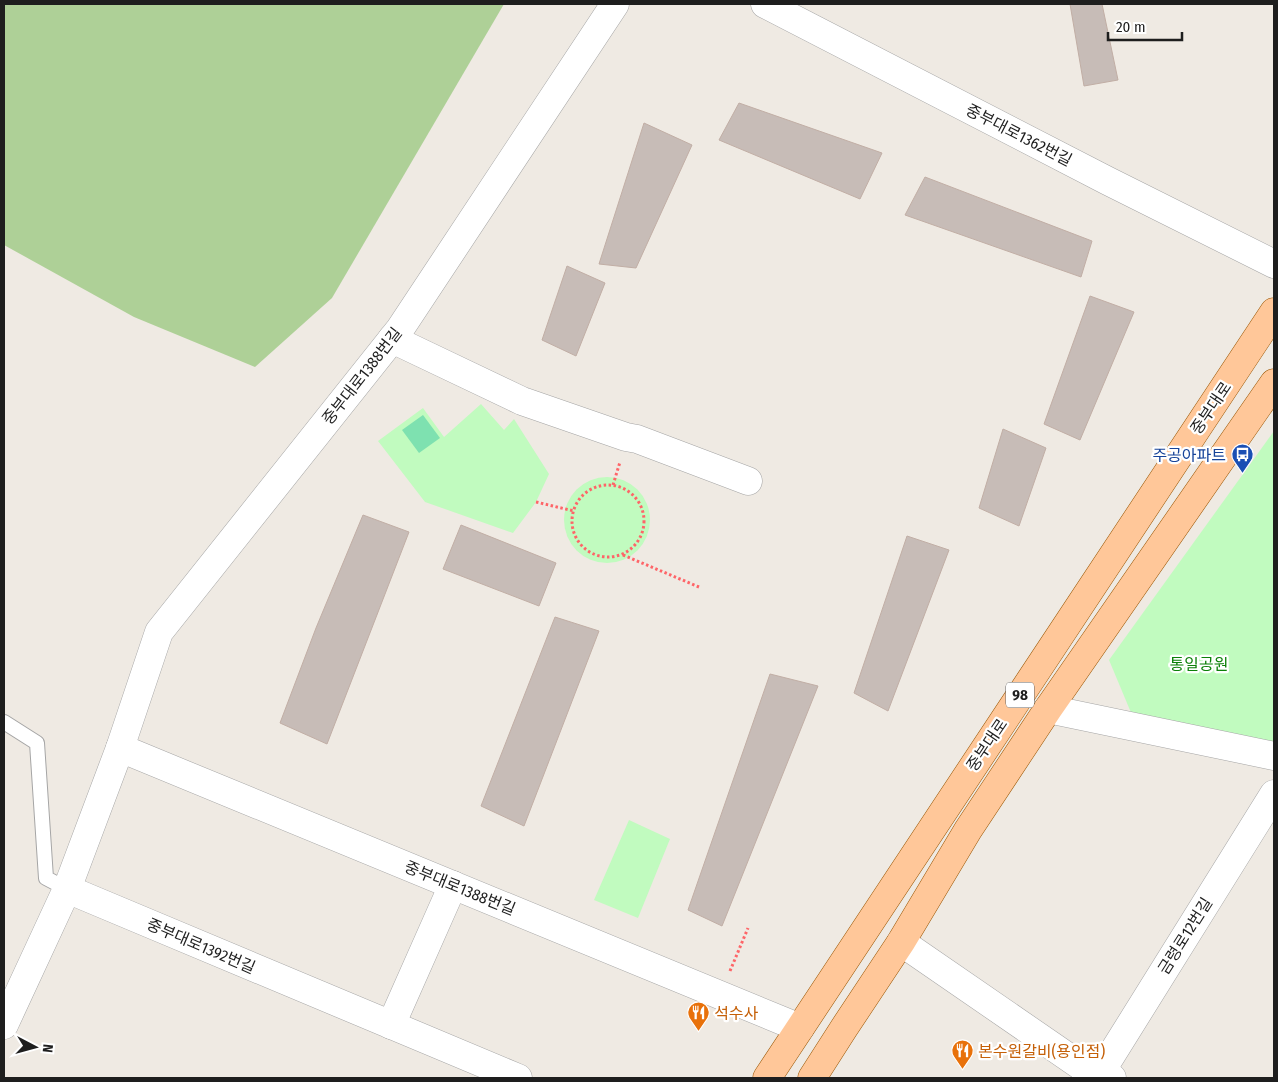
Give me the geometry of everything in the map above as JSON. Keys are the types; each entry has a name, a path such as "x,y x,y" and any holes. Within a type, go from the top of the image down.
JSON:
{"main road":[{"name":"중부대로","path":"767,1078 1274,312"},
{"name":"중부대로","path":"812,1078 901,942 968,830 1048,710 1274,383"}],"street":[{"name":"중부대로1388번길","path":"4,1025 67,889 120,748 159,632 392,339 615,4"},
{"name":"중부대로1362번길","path":"766,4 1108,181 1274,264"},
{"path":"392,339 522,401 626,437 637,439 748,481"},
{"path":"1048,710 1274,756"},
{"name":"중부대로1388번길","path":"120,748 800,1028"},
{"name":"금령로12번길","path":"1102,1078 1274,794"},
{"path":"391,1025 453,886"},
{"name":"중부대로1392번길","path":"67,889 391,1025 479,1071 518,1078"},
{"path":"901,942 1102,1078"}],"lane":[{"name":"중부대로1392번길","path":"4,722 37,743 46,878 67,889"}],"path":[{"path":"613,485 625,488 634,495 641,505 644,516 644,528 640,539 632,548 622,554 611,557 599,556 589,552 580,544 574,534 572,522 577,501 584,493 593,488 613,485"},
{"path":"536,502 574,511"},
{"path":"622,554 699,587"},
{"path":"720,995 748,928"}],"green space":[{"path":"4,4 504,4 332,298 255,367 134,317 4,245"},
{"path":"481,404 504,430 514,419 549,474 536,502 513,533 425,502 378,441 423,408 444,437"},
{"path":"423,415 440,438 419,453 402,430"},
{"name":"통일공원","path":"1274,431 1274,755 1137,727 1109,660"},
{"path":"607,477 623,480 631,484 643,496 647,504 650,520 647,536 643,544 631,556 623,560 607,563 591,560 583,556 571,544 567,536 564,520 567,504 571,496 583,484 591,480"},
{"path":"629,820 670,839 638,918 594,900"}],"building":[{"path":"1070,4 1102,4 1118,80 1084,86"},
{"path":"739,103 882,153 860,199 719,140"},
{"path":"644,123 692,145 636,268 599,264"},
{"path":"925,177 1092,241 1081,277 905,215"},
{"path":"567,266 605,283 576,356 542,340"},
{"path":"1090,296 1134,312 1080,440 1044,424"},
{"path":"1003,429 1046,448 1019,526 979,508"},
{"path":"363,515 409,532 327,744 280,723 316,628"},
{"path":"461,525 556,563 539,606 443,569"},
{"path":"907,536 949,550 888,711 854,693"},
{"path":"555,617 599,631 524,826 481,806"},
{"path":"770,674 818,686 722,926 688,910"}],"place":[{"name":"주공아파트","path":"1242,474"},
{"name":"석수사","path":"698,1032"},
{"name":"본수원갈비(용인점)","path":"962,1070"}]}
